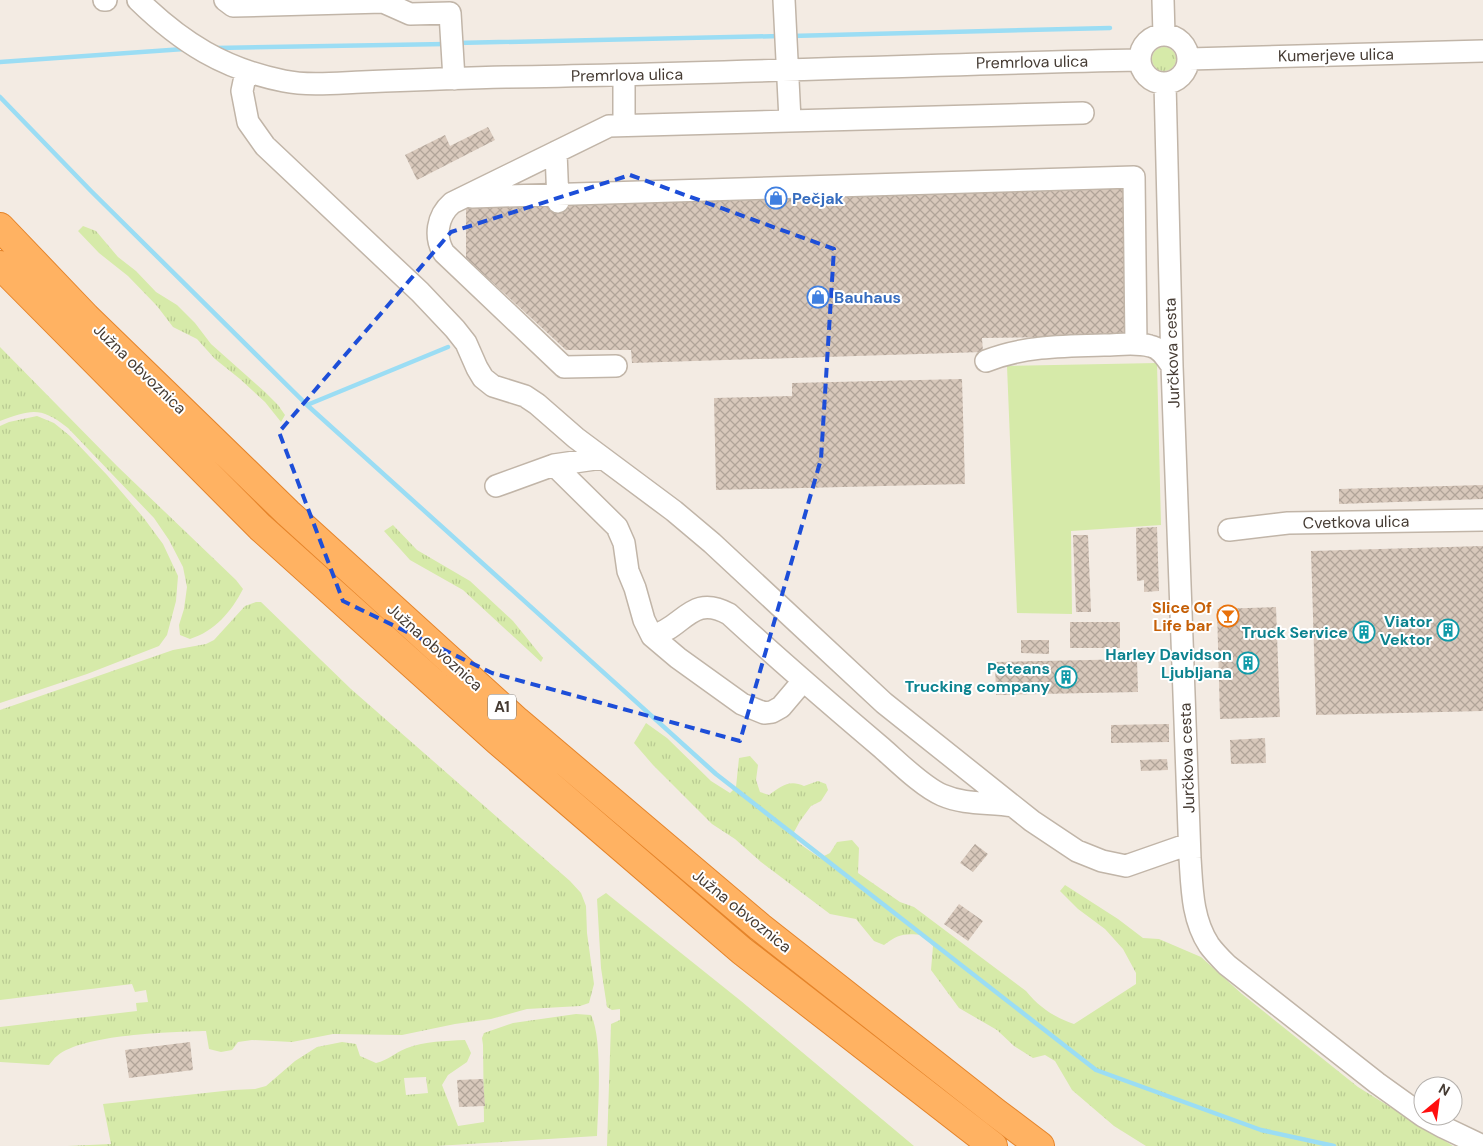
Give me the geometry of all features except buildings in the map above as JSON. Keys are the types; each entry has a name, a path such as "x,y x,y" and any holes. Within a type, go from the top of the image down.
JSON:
{"highway":[{"name":"Južna obvoznica","path":"0,227 86,317 288,513 517,721 760,927 1040,1146"},
{"name":"Južna obvoznica","path":"0,265 260,526 498,741 742,951 993,1146"}],"street":[{"name":"Premrlova ulica","path":"138,0 174,33 214,58 246,72 288,82 326,83 1140,60"},
{"path":"225,0 233,6 383,2 410,14 450,13 454,79"},
{"path":"784,0 790,120"},
{"path":"1162,0 1164,35"},
{"path":"1164,35 1176,38 1181,42 1189,59 1182,76 1171,83 1158,83 1148,77 1140,60 1147,43 1164,35"},
{"name":"Kumerjeve ulica","path":"1189,59 1483,52"},
{"path":"246,72 242,91 248,122 265,146 420,292 449,322 466,343 477,368 493,386 525,396 531,400 602,458 674,511 712,543 884,703 1014,806 1077,851 1102,861 1126,866 1189,844"},
{"path":"624,75 624,125"},
{"name":"Jurčkova cesta","path":"1165,83 1172,366 1189,844 1193,900 1198,922 1209,945 1227,965 1384,1089 1413,1109"},
{"path":"616,366 564,367 444,254 438,239 439,224 446,208 464,197 609,126 1083,112"},
{"path":"556,152 558,198"},
{"path":"464,197 558,198 1134,177 1136,344"},
{"path":"986,361 1025,349 1056,346 1136,344 1158,349 1172,366"},
{"path":"496,486 554,465 602,458"},
{"path":"554,465 617,527 624,543 628,571 644,620 652,636 678,658 742,704 764,713 772,712 781,707 803,681"},
{"name":"Cvetkova ulica","path":"1229,530 1288,523 1483,520"},
{"path":"652,636 658,635 703,607 720,609 729,614 803,681 918,778 940,794 954,800 972,803 994,803 1014,806"},
{"name":"Jurčkova cesta","path":"1441,1126 1483,1146"}],"highlighted area":[{"path":"630,175 834,249 821,459 740,741 492,673 343,601 279,432 451,232"}],"green space":[{"path":"1164,47 1169,48 1175,54 1175,64 1169,70 1164,71 1159,70 1153,64 1152,59 1153,54 1159,48"},
{"path":"83,226 96,231 118,257 136,271 156,292 177,305 195,323 211,344 265,392 285,415 281,422 265,402 215,359 197,339 173,327 157,306 128,276 99,253 78,231"},
{"path":"0,347 117,466 236,580 243,589 228,613 215,626 190,639 180,635 179,625 184,609 187,587 183,567 169,540 154,518 68,428 50,416 35,412 20,414 0,421"},
{"path":"1157,363 1161,525 1071,531 1072,614 1017,613 1007,366"},
{"path":"37,416 54,423 70,436 143,517 163,544 178,576 176,601 167,635 159,646 87,674 0,703 0,426 9,422"},
{"path":"393,525 417,550 470,581 513,621 543,658 541,662 463,590 410,560 384,531"},
{"path":"261,602 351,689 570,881 581,893 586,906 587,933 594,984 589,1003 580,1006 527,1009 491,1019 402,1035 333,1034 292,1042 252,1040 238,1042 232,1050 221,1052 209,1049 206,1031 172,1032 128,1036 86,1043 69,1049 56,1057 49,1065 0,1062 0,1027 137,1011 136,1003 148,1002 146,990 135,992 132,984 0,1000 0,710 173,650 206,644 214,640 245,606"},
{"path":"646,723 667,738 711,781 730,793 736,787 739,758 750,756 758,765 756,780 760,792 769,795 781,787 794,783 804,786 818,781 826,784 828,790 821,801 811,806 794,832 797,842 820,858 830,853 837,842 852,840 859,848 858,873 900,902 914,907 1026,991 1042,1007 1074,1024 1136,984 1136,973 1123,949 1105,929 1078,909 1060,891 1065,885 1118,919 1143,938 1159,939 1201,957 1242,994 1358,1087 1413,1121 1413,1126 1421,1126 1453,1146 1146,1146 1114,1126 1072,1090 1055,1061 1045,1055 1033,1058 1014,1046 997,1030 959,1008 931,970 933,946 923,935 902,935 884,945 874,941 856,919 830,914 761,862 735,839 712,824 653,765 634,743"},
{"path":"606,893 741,1001 914,1146 607,1146 611,1024 620,1020 620,1009 612,1010 607,1007 601,968 597,899"},
{"path":"576,1014 591,1015 595,1026 598,1056 597,1136 436,1146 67,1146 111,1144 103,1104 255,1089 266,1086 295,1061 317,1047 342,1042 356,1044 360,1056 376,1063 402,1050 421,1044 465,1040 471,1053 467,1062 448,1075 442,1085 458,1126 484,1122 482,1038 484,1033 513,1023","holes":["426,1077 428,1093 406,1095 404,1078"]}],"waterway":[{"path":"791,36 1110,28"},
{"path":"456,43 781,36"},
{"path":"216,48 446,44"},
{"path":"0,62 184,49"},
{"path":"0,97 91,191 307,405 716,774 1096,1070 1261,1130 1334,1146"},
{"path":"307,405 448,347"}],"place":[{"name":"Pečjak","path":"776,198"},
{"name":"Bauhaus","path":"818,297"},
{"name":"Slice Of Life bar","path":"1228,616"},
{"name":"Viator Vektor","path":"1448,630"},
{"name":"Truck Service","path":"1364,632"},
{"name":"Harley Davidson Ljubljana","path":"1248,663"},
{"name":"Peteans Trucking company","path":"1066,677"}]}
